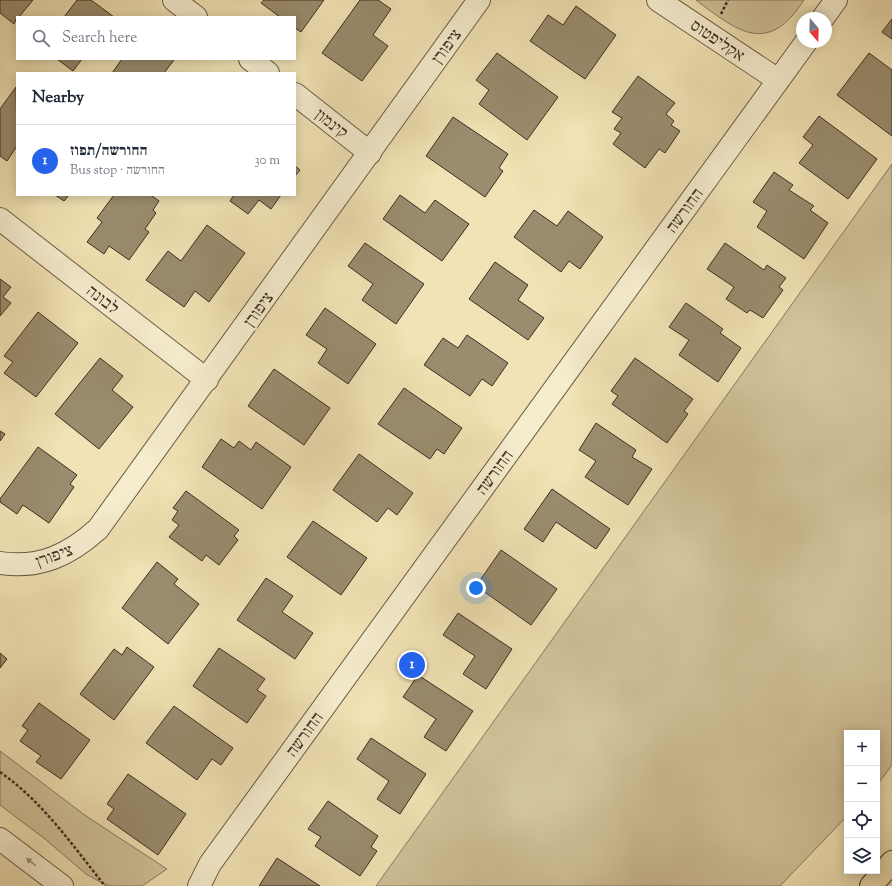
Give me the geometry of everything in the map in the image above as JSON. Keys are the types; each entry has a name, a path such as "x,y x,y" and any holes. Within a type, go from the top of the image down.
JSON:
{"highway":[{"path":"871,886 892,862"}],"street":[{"path":"174,0 195,16"},
{"name":"ציפורן","path":"0,563 12,565 36,563 58,557 79,545 98,529 207,380 479,0"},
{"name":"אקליפטוס","path":"658,0 778,80"},
{"path":"827,12 836,0"},
{"name":"החורשה","path":"199,886 210,864 802,48"},
{"path":"251,60 267,72"},
{"name":"קינמון","path":"296,95 370,152"},
{"name":"לבונה","path":"0,219 207,380"},
{"path":"0,839 62,886"},
{"name":"החורשה","path":"185,886 210,864"}],"path":[{"path":"0,772 17,784 48,815 105,886"}],"shaded area":[{"path":"696,0 804,0 791,17 778,28 765,33 752,33 739,29"},
{"path":"892,164 892,765 880,781 880,730 844,730 844,819 780,886 376,886"},
{"path":"0,751 86,816 167,869 142,886 111,886 104,884 86,874 45,839 0,805"}],"building":[{"path":"0,0 33,0 20,16 16,16 14,24 0,13"},
{"path":"77,0 91,0 113,16 65,16"},
{"path":"264,0 324,0 301,32 296,29 296,16 279,16 261,3"},
{"path":"360,0 378,0 391,9 373,35 388,46 362,81 322,53"},
{"path":"576,6 616,35 585,79 530,41 548,15 563,25"},
{"path":"892,19 892,39 882,32"},
{"path":"497,53 558,97 527,140 479,104 489,90 476,80"},
{"path":"869,53 892,70 892,136 837,95"},
{"path":"58,60 81,60 73,71"},
{"path":"121,60 174,60 165,72 113,72"},
{"path":"638,76 675,103 666,114 674,121 671,125 680,131 665,153 659,149 645,168 613,144 621,133 614,129 622,118 612,112"},
{"path":"16,87 16,148 7,161 0,156 0,109"},
{"path":"819,116 877,159 848,199 799,163 813,145 803,137"},
{"path":"453,117 508,154 499,168 503,171 485,197 426,156"},
{"path":"296,167 300,170 296,175"},
{"path":"774,172 793,185 789,190 814,206 810,210 828,223 804,259 757,227 767,211 753,202"},
{"path":"400,195 425,213 435,200 469,224 442,261 383,219"},
{"path":"56,196 68,196 64,201"},
{"path":"113,196 152,196 159,201 153,210 156,213 145,229 149,232 129,260 109,246 104,254 87,242 102,222 97,218"},
{"path":"233,196 280,196 271,209 259,200 248,214 230,201"},
{"path":"534,210 557,226 568,211 603,237 580,269 569,261 561,272 514,237"},
{"path":"207,225 245,253 209,302 195,291 184,307 146,280 168,251 181,261"},
{"path":"365,243 424,284 396,324 362,300 373,284 348,266"},
{"path":"725,243 764,270 767,265 786,278 779,287 783,290 763,318 750,310 747,313 726,299 734,287 707,269"},
{"path":"495,262 528,285 518,300 544,318 528,340 469,299"},
{"path":"0,279 11,287 3,297 11,303 0,316"},
{"path":"686,303 723,329 720,333 741,348 718,382 679,355 689,340 669,327"},
{"path":"325,308 376,344 348,384 318,363 327,349 306,335"},
{"path":"38,312 78,343 36,397 4,373 13,362 4,356"},
{"path":"467,335 508,363 492,386 482,379 470,396 424,365 443,338 458,348"},
{"path":"100,358 123,376 112,390 133,407 99,449 55,414"},
{"path":"635,358 693,399 684,411 688,414 667,443 612,404 618,396 611,391"},
{"path":"274,369 330,408 304,445 248,406"},
{"path":"404,388 462,428 444,454 437,449 430,459 378,424"},
{"path":"596,423 636,450 632,457 652,469 628,505 585,477 596,461 579,450"},
{"path":"0,431 5,434 0,441"},
{"path":"221,439 234,448 239,441 251,450 256,442 291,467 262,509 202,467"},
{"path":"38,447 77,475 70,484 74,487 49,523 23,505 17,514 0,502 0,499"},
{"path":"359,454 413,493 397,515 388,508 377,522 333,490"},
{"path":"552,489 610,529 596,549 556,522 543,542 524,529"},
{"path":"186,491 239,530 234,536 238,540 219,565 206,555 202,561 169,537 179,525 172,520 178,511 173,508"},
{"path":"313,521 367,558 341,595 287,557"},
{"path":"501,550 557,589 531,625 476,586"},
{"path":"157,562 178,579 174,584 199,604 168,644 122,608"},
{"path":"266,578 293,596 282,612 313,633 295,659 237,620"},
{"path":"458,613 512,649 486,689 463,674 475,656 443,635"},
{"path":"127,647 154,667 114,720 80,694 114,649 122,655"},
{"path":"219,648 265,679 257,690 266,696 247,723 193,686"},
{"path":"0,653 7,659 0,668"},
{"path":"418,675 473,711 446,751 424,737 436,719 403,697"},
{"path":"39,703 90,740 61,779 36,762 41,756 20,741 28,730 22,726"},
{"path":"174,706 233,748 221,765 212,759 197,780 146,743"},
{"path":"371,738 426,774 400,814 377,799 389,781 357,759"},
{"path":"128,774 186,814 158,855 107,819 114,809 107,804"},
{"path":"328,801 378,836 371,847 377,851 360,876 315,846 321,837 308,829"},
{"path":"277,858 320,886 259,886"}],"place":[{"name":"החורשה/תפוז","path":"412,665"}]}
